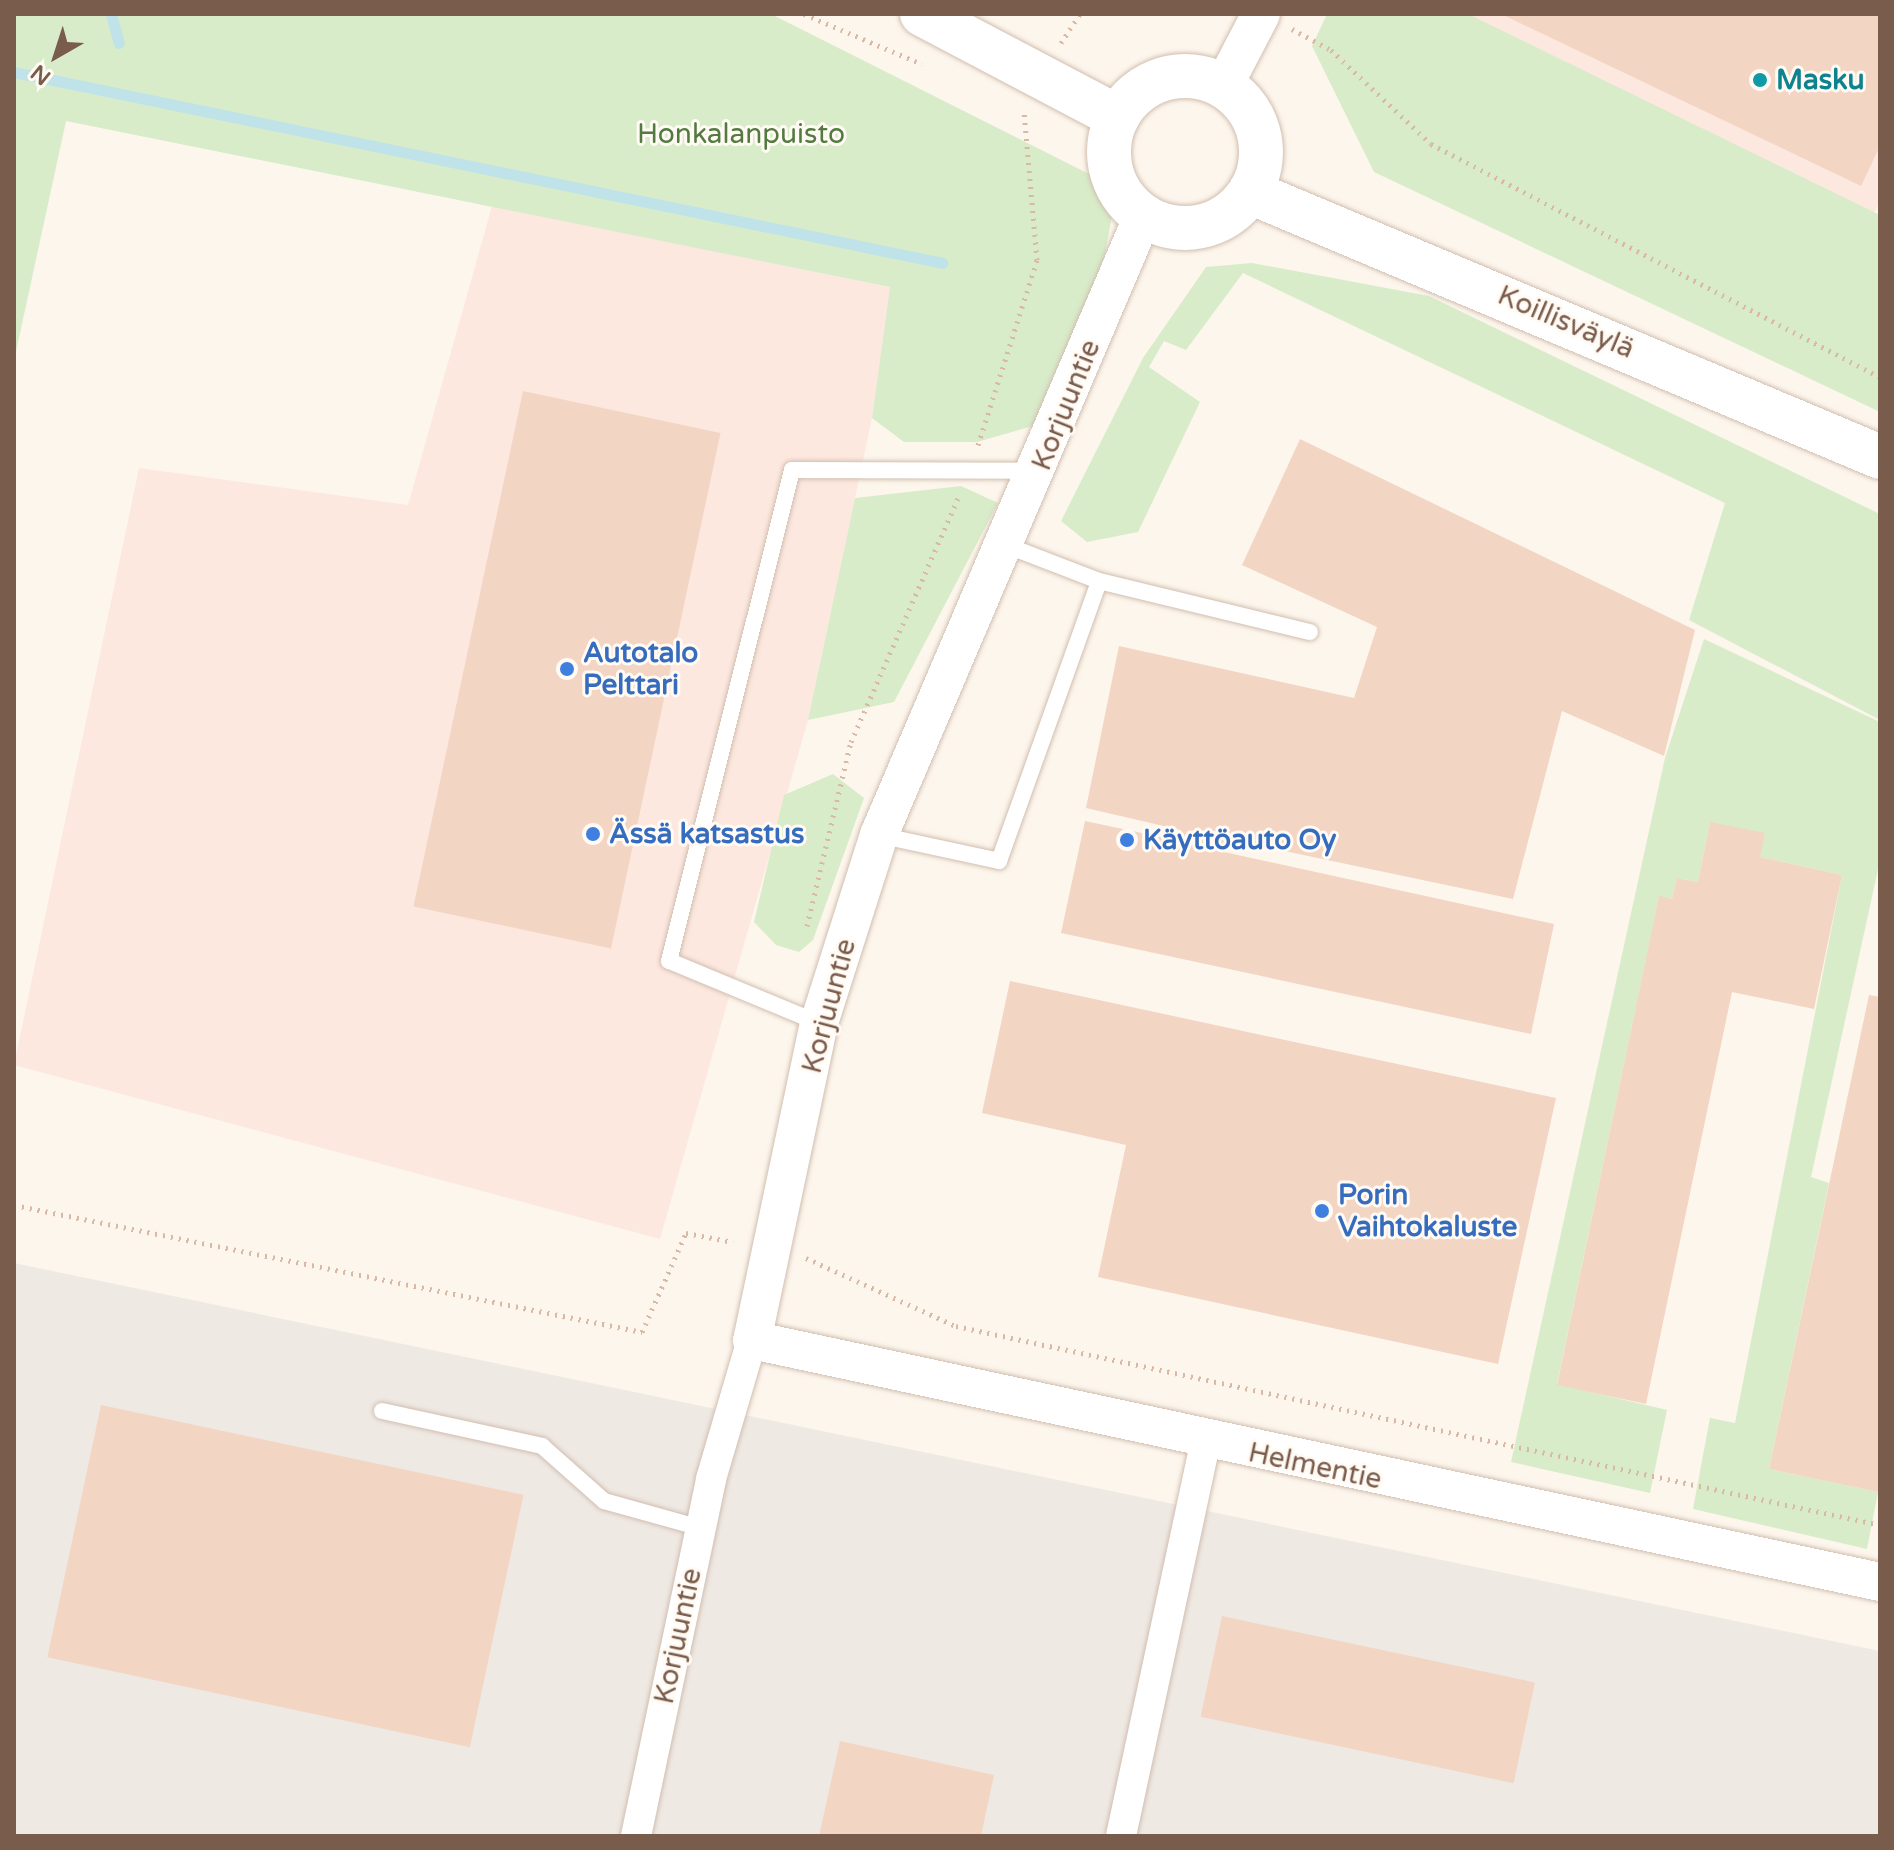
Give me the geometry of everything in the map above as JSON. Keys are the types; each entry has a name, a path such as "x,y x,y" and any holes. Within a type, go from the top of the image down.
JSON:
{"main road":[{"path":"922,14 1042,73 1117,117"},
{"path":"1200,76 1224,85 1256,121 1260,170 1250,192 1214,223 1166,226 1143,216 1115,182 1110,139 1117,117 1131,97 1163,79 1200,76"},
{"name":"Koillisväylä","path":"1250,192 1880,457"}],"street":[{"path":"1224,85 1269,18"},
{"name":"Korjuuntie","path":"636,1836 701,1528 752,1340 819,1023 879,835 1003,544 1040,472 1143,216"},
{"name":"Helmentie","path":"752,1340 1205,1443 1880,1582"},
{"path":"1121,1836 1205,1443"}],"lane":[{"path":"819,1023 669,961 792,470 971,467 1040,472"},
{"path":"1003,544 1099,581 1310,632"},
{"path":"879,835 999,861 1099,581"},
{"path":"382,1411 542,1446 604,1501 701,1528"}],"path":[{"path":"804,14 936,70"},
{"path":"1269,18 1331,50 1431,144 1880,377"},
{"path":"804,935 851,742 971,467 1037,260 1038,214 1020,118 1042,73"},
{"path":"1009,110 1020,118"},
{"path":"730,1242 734,1226"}],"shaded area":[{"name":"Masku","path":"1467,14 1880,14 1880,201 1874,214"},
{"path":"492,206 890,287 872,418 808,720 660,1239 14,1065 139,468 408,505"},
{"path":"14,1263 1880,1651 1880,1836 14,1836"}],"green space":[{"name":"Honkalanpuisto","path":"14,14 771,14 1117,188 1103,265 1047,422 977,442 904,442 872,418 890,287 66,121 14,361"},
{"path":"1327,14 1468,14 1880,215 1880,412 1374,172 1312,46"},
{"path":"1252,263 1429,296 1880,514 1880,720 1689,620 1725,503 1243,273 1186,350 1164,341 1149,367 1200,402 1138,532 1087,542 1061,521 1143,358 1206,267"},
{"path":"961,486 998,503 894,702 808,720 855,498"},
{"path":"1704,639 1880,722 1880,860 1811,1177 1829,1183 1769,1469 1878,1492 1867,1549 1693,1509 1710,1418 1735,1423 1842,875 1760,857 1710,822 1698,882 1677,878 1672,899 1659,897 1557,1384 1667,1410 1650,1493 1511,1462 1665,758"},
{"path":"833,774 864,798 813,940 799,952 776,945 754,922 784,795"}],"building":[{"name":"Masku","path":"1501,14 1880,14 1880,146 1861,186"},
{"name":"Autotalo Pelttari","path":"523,391 721,433 611,948 413,906"},
{"path":"1300,439 1695,630 1664,756 1562,711 1513,899 1227,839 1224,852 1554,924 1531,1034 1061,933 1085,821 1175,840 1181,830 1086,808 1119,646 1354,698 1377,627 1242,565"},
{"path":"1710,822 1765,833 1760,857 1842,875 1814,1009 1732,992 1646,1404 1557,1385 1659,896 1672,899 1677,878 1698,882"},
{"name":"Porin Vaihtokaluste","path":"1010,981 1556,1098 1498,1364 1098,1277 1126,1145 982,1113"},
{"path":"1869,995 1880,997 1878,1492 1769,1469"},
{"path":"101,1405 524,1495 470,1747 47,1657"},
{"path":"1222,1616 1535,1683 1514,1783 1201,1717"},
{"path":"840,1741 994,1775 981,1836 819,1836"}],"waterway":[{"path":"111,14 119,43"},
{"path":"14,72 943,263"}],"place":[{"name":"Masku","path":"1760,80"},
{"name":"Autotalo Pelttari","path":"567,669"},
{"name":"Ässä katsastus","path":"593,834"},
{"name":"Käyttöauto Oy","path":"1127,840"},
{"name":"Porin Vaihtokaluste","path":"1322,1211"}]}
